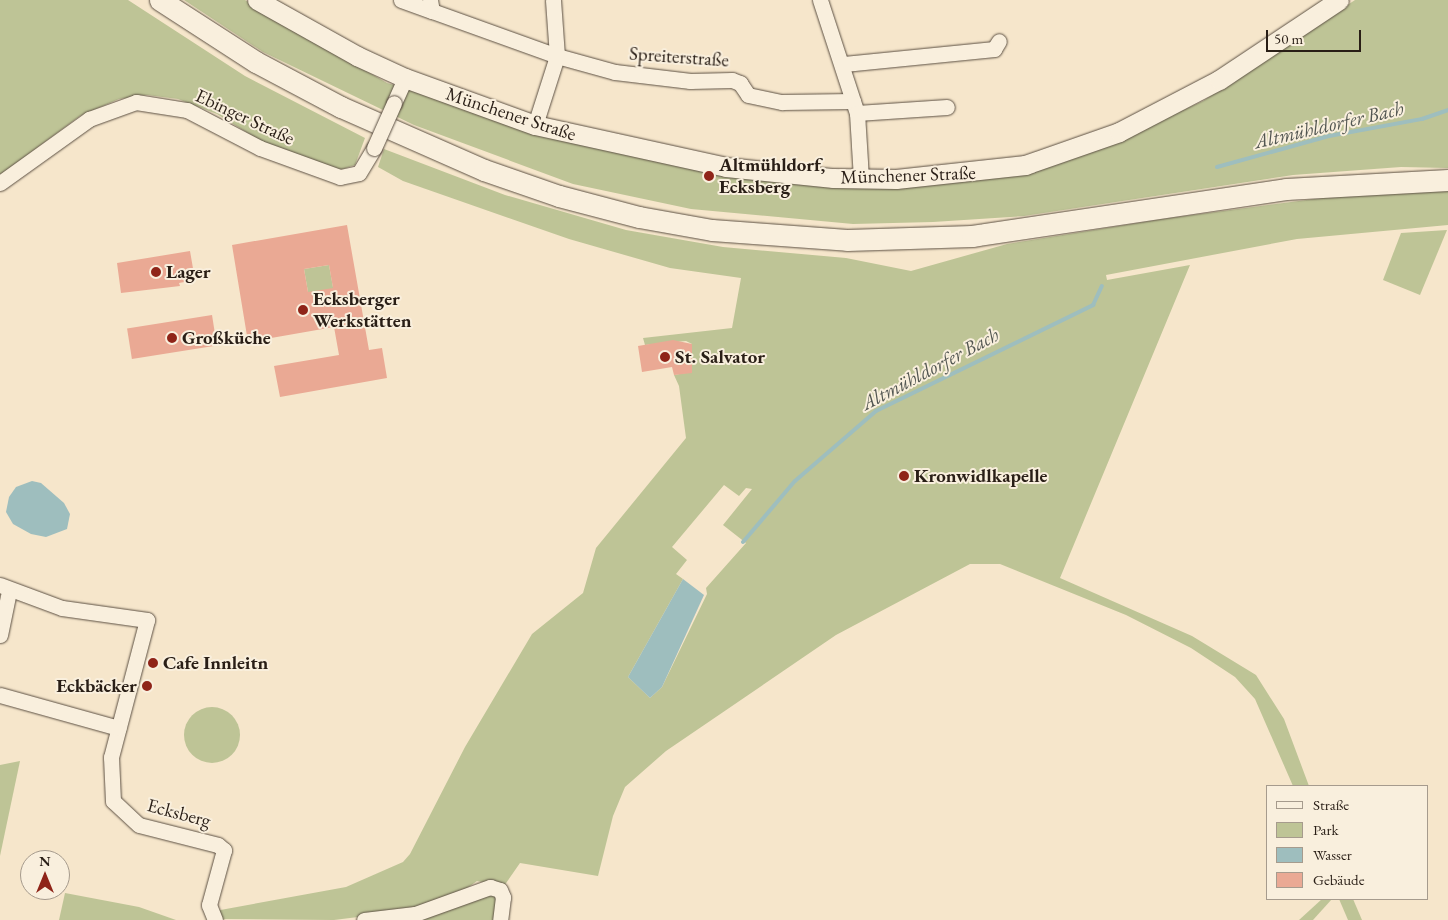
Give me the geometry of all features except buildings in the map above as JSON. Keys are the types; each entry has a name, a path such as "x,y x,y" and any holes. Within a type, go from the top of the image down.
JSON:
{"main road":[{"path":"160,0 256,62 341,107 475,166 559,196 639,217 712,230 846,240 972,236 1286,189 1448,180"}],"street":[{"name":"Münchener Straße","path":"257,0 357,56 405,78 535,124 726,167 860,179 992,171 1082,146 1148,118 1219,80 1339,0"},
{"name":"Spreiterstraße","path":"401,0 431,5 557,56 653,78 732,80 740,83 748,95 777,101 855,107 947,107"},
{"path":"535,124 557,56 553,0"},
{"path":"820,0 844,64 855,107 860,179"},
{"path":"844,64 994,49 999,41"},
{"name":"Ebinger Straße","path":"0,183 90,119 136,102 187,110 260,148 340,177 359,173 374,148 405,78"},
{"path":"0,635 4,588"},
{"name":"Ecksberg","path":"4,588 80,612 147,620 118,728 109,776 113,801 120,811 139,825 218,844 224,850 209,905 215,920"},
{"path":"0,695 118,728"},
{"path":"364,920 415,914 490,887 500,890 500,920"}],"green space":[{"path":"0,0 128,0 245,76 365,138 355,165 340,170 261,141 217,114 178,99 147,95 119,99 80,116 0,175"},
{"path":"184,0 245,0 387,83 644,158 752,179 869,187 943,184 1030,172 1091,152 1203,101 1355,0 1448,0 1448,168 1401,167 1293,175 1024,216 933,222 853,224 691,209 573,184 414,125 263,52"},
{"path":"384,149 505,195 626,230 723,247 846,258 911,271 1007,244 1162,219 1360,193 1448,191 1448,225 1297,239 1106,275 1107,280 1190,265 1060,578 1192,636 1256,675 1284,719 1309,785 1293,785 1255,699 1235,677 1191,648 1126,615 1000,564 970,564 836,635 666,751 625,787 613,816 598,876 520,863 504,886 477,881 456,896 414,910 334,920 221,919 215,911 346,887 403,862 410,854 465,747 532,634 583,593 596,548 686,438 679,386 674,375 691,372 692,344 686,341 645,345 643,338 732,328 741,278 670,268 569,239 403,181 378,167","holes":["724,485 739,496 746,488 752,489 723,525 746,543 706,588 707,594 662,687 650,698 628,677 683,579 676,574 687,560 672,547"]},
{"path":"1447,230 1420,295 1383,280 1401,233"},
{"path":"329,265 334,293 308,292 304,269"},
{"path":"212,707 223,709 232,715 238,724 240,735 238,746 232,755 223,761 212,763 201,761 192,755 186,746 184,735 186,724 192,715 201,709"},
{"path":"20,761 0,856 0,765"},
{"path":"494,893 497,898 496,920 395,920"},
{"path":"70,894 139,907 176,920 59,920 63,900 70,900"},
{"path":"1321,900 1331,900 1313,920 1299,920"},
{"path":"1339,900 1353,900 1362,920 1348,920"}],"water":[{"path":"32,481 41,483 64,503 70,514 67,529 46,537 31,534 13,524 6,512 9,497 16,487"},
{"path":"683,579 704,595 662,687 650,698 628,677"}],"waterway":[{"name":"Altmühldorfer Bach","path":"1217,167 1329,136 1422,119 1448,110"},
{"name":"Altmühldorfer Bach","path":"743,542 795,481 876,411 1093,305 1102,286"}],"place":[{"name":"Altmühldorf, Ecksberg","path":"709,176"},
{"name":"Lager","path":"156,272"},
{"name":"Ecksberger Werkstätten","path":"303,310"},
{"name":"Großküche","path":"172,338"},
{"name":"St. Salvator","path":"665,357"},
{"name":"Kronwidlkapelle","path":"904,476"},
{"name":"Cafe Innleitn","path":"153,663"},
{"name":"Eckbäcker","path":"147,686"}]}
